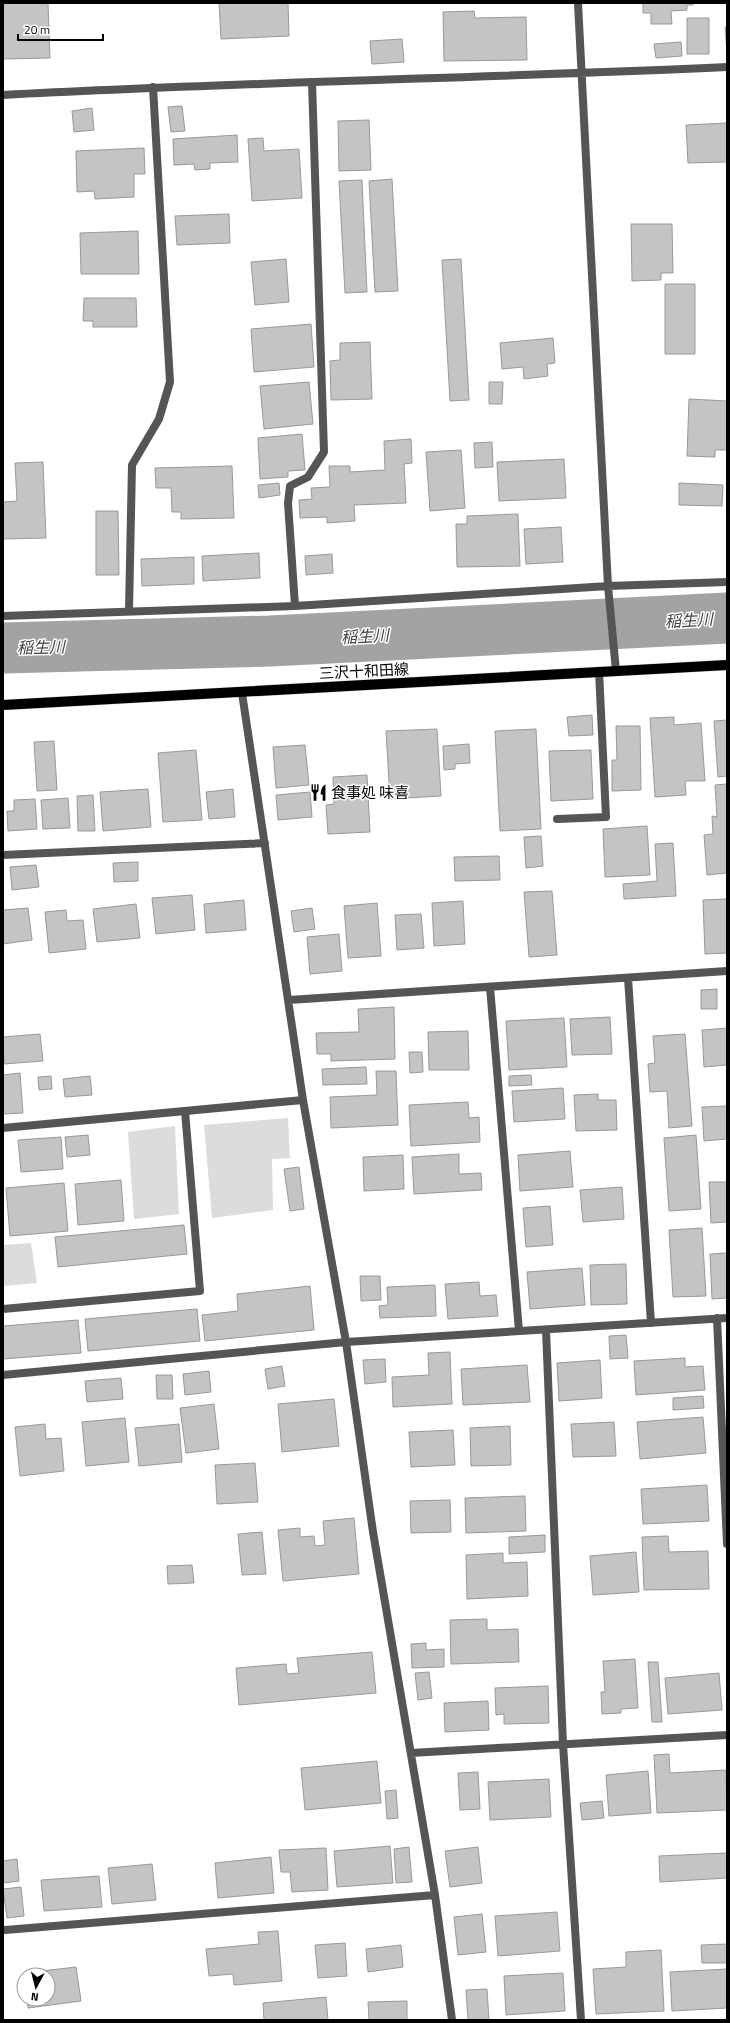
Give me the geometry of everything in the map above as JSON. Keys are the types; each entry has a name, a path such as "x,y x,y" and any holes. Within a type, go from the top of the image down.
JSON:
{"main road":[{"name":"三沢十和田線","path":"3,705 242,693 599,671 727,665"}],"street":[{"path":"578,3 580,74 608,586 616,671"},
{"path":"3,95 153,87 580,74 727,67"},
{"path":"295,606 288,502 290,486 308,477 324,452 312,82"},
{"path":"129,611 132,465 159,418 170,382 153,87"},
{"path":"3,616 295,606 608,586 727,582"},
{"path":"557,819 606,817 599,671"},
{"path":"242,693 303,1100 346,1342 373,1532 435,1895 452,2020"},
{"path":"3,856 265,843"},
{"path":"289,1000 727,971"},
{"path":"628,978 651,1323"},
{"path":"490,987 519,1331"},
{"path":"3,1128 303,1100"},
{"path":"3,1309 200,1291 185,1111"},
{"path":"716,1318 727,1544"},
{"path":"3,1375 346,1342 727,1318"},
{"path":"546,1330 563,1744 581,2020"},
{"path":"411,1753 727,1735"},
{"path":"5,1930 435,1895"}],"shaded area":[{"path":"288,1118 290,1158 272,1159 273,1210 212,1218 204,1125"},
{"path":"175,1126 179,1214 134,1219 128,1132"},
{"path":"31,1243 37,1283 3,1286 3,1245"}],"building":[{"path":"3,3 48,3 50,58 3,59"},
{"path":"219,3 288,3 289,36 221,39"},
{"path":"643,3 693,3 693,5 687,5 687,10 671,11 672,24 651,24 651,13 643,13"},
{"path":"474,11 475,18 526,17 527,60 444,61 443,12"},
{"path":"687,18 709,18 709,54 687,54"},
{"path":"725,27 727,27 727,53"},
{"path":"402,39 404,62 372,64 370,41"},
{"path":"681,42 682,56 656,58 654,44"},
{"path":"182,106 185,131 171,132 168,107"},
{"path":"92,108 94,130 74,132 72,111"},
{"path":"369,120 371,170 339,171 338,121"},
{"path":"727,123 727,162 688,163 686,125"},
{"path":"237,135 238,162 210,163 210,169 195,170 194,164 174,165 173,139"},
{"path":"263,138 264,151 299,149 302,198 252,201 248,139"},
{"path":"144,148 145,174 134,174 134,197 95,199 94,191 77,192 76,151"},
{"path":"392,179 398,291 375,292 369,181"},
{"path":"362,180 367,292 345,293 339,181"},
{"path":"229,214 230,243 177,245 175,216"},
{"path":"631,224 672,224 673,273 661,273 661,280 632,281"},
{"path":"138,231 139,274 81,274 80,233"},
{"path":"286,259 289,302 255,305 251,262"},
{"path":"461,259 469,400 450,401 442,260"},
{"path":"665,284 695,284 695,354 665,354"},
{"path":"84,298 136,298 137,327 93,327 93,321 83,321"},
{"path":"311,324 314,367 254,372 251,329"},
{"path":"553,338 555,363 547,364 548,376 524,379 523,367 502,369 500,343"},
{"path":"370,342 372,399 331,400 330,361 340,360 340,343"},
{"path":"309,382 313,424 264,429 260,386"},
{"path":"489,382 503,382 502,404 489,404"},
{"path":"689,399 727,401 727,450 715,450 715,457 687,456"},
{"path":"302,434 305,470 288,471 288,477 260,479 258,438"},
{"path":"411,439 412,463 404,464 406,503 354,505 355,521 327,523 327,517 300,518 299,500 312,499 311,488 330,487 329,466 350,466 350,472 385,470 384,441"},
{"path":"492,442 493,467 475,468 474,443"},
{"path":"461,450 465,508 430,511 426,452"},
{"path":"564,459 566,498 499,501 497,462"},
{"path":"43,462 46,538 3,539 3,502 17,501 15,463"},
{"path":"232,466 234,518 181,519 181,512 172,512 171,488 156,488 155,468"},
{"path":"279,483 280,495 259,498 258,485"},
{"path":"679,483 723,485 722,506 679,505"},
{"path":"96,511 118,511 119,575 96,575"},
{"path":"518,514 520,566 457,567 456,524 467,524 467,516"},
{"path":"561,527 563,562 526,564 524,529"},
{"path":"259,553 260,578 203,581 202,556"},
{"path":"332,554 333,573 306,575 305,556"},
{"path":"194,557 194,584 142,586 141,559"},
{"path":"592,715 593,735 569,736 567,717"},
{"path":"674,717 674,725 701,723 705,781 685,781 686,795 655,797 650,718"},
{"path":"727,720 727,776 718,777 714,721"},
{"path":"616,726 640,726 641,790 612,791 612,760 617,760"},
{"path":"437,729 441,796 390,799 386,731"},
{"path":"536,729 541,829 500,831 495,731"},
{"path":"54,741 57,790 37,791 34,742"},
{"path":"469,744 470,763 455,764 455,769 444,770 443,746"},
{"path":"305,745 309,785 276,788 273,747"},
{"path":"196,750 202,820 163,822 158,753"},
{"path":"591,750 593,799 551,801 549,751"},
{"path":"367,775 370,832 328,834 326,805 334,804 333,777"},
{"path":"727,784 727,873 707,875 704,835 713,834 712,816 717,817 715,785"},
{"path":"148,789 151,827 103,831 100,792"},
{"path":"233,789 235,817 209,819 206,792"},
{"path":"310,792 312,817 278,820 276,795"},
{"path":"93,795 95,831 78,831 77,796"},
{"path":"68,798 70,828 43,829 41,800"},
{"path":"35,799 37,829 8,831 7,811 14,811 14,800"},
{"path":"647,826 650,875 605,877 603,829"},
{"path":"541,836 543,866 526,868 524,837"},
{"path":"673,843 676,896 624,899 623,884 657,881 655,844"},
{"path":"499,856 500,880 455,881 454,857"},
{"path":"138,862 138,881 114,882 113,863"},
{"path":"36,865 39,887 12,890 10,867"},
{"path":"552,891 557,955 529,957 524,892"},
{"path":"192,895 195,930 156,934 152,898"},
{"path":"727,899 727,953 705,954 703,900"},
{"path":"244,900 246,930 206,933 204,904"},
{"path":"463,901 465,944 434,946 432,903"},
{"path":"377,903 381,956 348,958 344,906"},
{"path":"136,904 140,938 97,942 93,909"},
{"path":"28,908 32,940 3,944 3,910"},
{"path":"312,908 315,929 294,932 291,911"},
{"path":"66,910 67,921 83,920 86,949 49,953 45,912"},
{"path":"421,914 424,948 397,950 395,915"},
{"path":"339,934 342,971 310,974 307,937"},
{"path":"717,989 717,1009 701,1009 701,990"},
{"path":"394,1007 395,1059 331,1061 331,1054 317,1054 316,1033 359,1032 358,1009"},
{"path":"610,1017 612,1054 572,1055 570,1019"},
{"path":"564,1018 567,1067 509,1070 506,1021"},
{"path":"727,1028 727,1065 704,1067 702,1030"},
{"path":"468,1031 469,1070 429,1070 428,1032"},
{"path":"40,1034 43,1061 4,1064 3,1037"},
{"path":"685,1034 692,1126 669,1128 667,1091 650,1092 648,1064 655,1063 653,1036"},
{"path":"409,1052 422,1052 423,1072 410,1073"},
{"path":"366,1067 367,1084 323,1085 322,1069"},
{"path":"376,1071 396,1071 398,1125 331,1128 330,1097 377,1095"},
{"path":"20,1073 23,1113 3,1114 3,1075"},
{"path":"531,1075 532,1085 509,1086 509,1076"},
{"path":"51,1076 52,1089 39,1090 38,1077"},
{"path":"90,1076 92,1095 65,1097 63,1079"},
{"path":"563,1088 565,1119 514,1122 512,1091"},
{"path":"598,1094 598,1100 616,1100 617,1130 576,1131 574,1095"},
{"path":"468,1102 469,1118 479,1117 480,1142 411,1146 409,1105"},
{"path":"727,1106 727,1139 704,1141 702,1107"},
{"path":"88,1135 90,1155 67,1157 65,1137"},
{"path":"696,1135 701,1209 669,1211 664,1138"},
{"path":"61,1137 63,1169 21,1172 18,1140"},
{"path":"570,1151 573,1187 520,1191 518,1155"},
{"path":"459,1154 459,1174 481,1173 482,1190 414,1194 412,1157"},
{"path":"403,1155 404,1189 364,1191 363,1157"},
{"path":"299,1167 304,1209 290,1211 284,1169"},
{"path":"121,1180 124,1221 78,1225 75,1184"},
{"path":"709,1182 727,1182 727,1222 711,1223"},
{"path":"64,1183 68,1231 10,1236 6,1188"},
{"path":"622,1187 624,1219 583,1222 580,1190"},
{"path":"550,1206 553,1245 526,1247 523,1208"},
{"path":"184,1225 187,1254 58,1267 55,1237"},
{"path":"702,1228 706,1296 673,1297 669,1230"},
{"path":"727,1253 727,1298 712,1299 710,1254"},
{"path":"626,1264 627,1304 591,1305 590,1265"},
{"path":"582,1268 585,1305 530,1309 527,1272"},
{"path":"360,1276 380,1276 381,1300 361,1301"},
{"path":"479,1282 480,1296 496,1295 498,1316 448,1319 445,1284"},
{"path":"435,1285 436,1316 380,1318 379,1306 388,1305 387,1287"},
{"path":"310,1286 314,1330 205,1341 202,1315 238,1311 237,1294"},
{"path":"197,1309 200,1341 88,1351 85,1319"},
{"path":"78,1320 81,1353 3,1359 3,1326"},
{"path":"626,1335 628,1358 610,1359 609,1336"},
{"path":"450,1352 452,1404 393,1407 392,1377 429,1375 428,1353"},
{"path":"685,1358 685,1367 703,1366 705,1390 636,1395 634,1361"},
{"path":"385,1359 386,1382 365,1384 363,1360"},
{"path":"600,1360 602,1398 559,1401 557,1363"},
{"path":"527,1365 530,1402 463,1405 461,1369"},
{"path":"282,1366 285,1386 268,1389 265,1369"},
{"path":"209,1371 211,1392 185,1395 183,1374"},
{"path":"156,1375 172,1375 173,1399 157,1399"},
{"path":"121,1378 123,1399 87,1402 85,1381"},
{"path":"703,1396 704,1408 673,1410 673,1398"},
{"path":"334,1399 339,1446 282,1452 278,1404"},
{"path":"214,1404 219,1449 186,1453 180,1408"},
{"path":"703,1417 706,1453 640,1459 637,1422"},
{"path":"125,1418 129,1462 86,1466 82,1422"},
{"path":"614,1422 616,1456 573,1457 571,1424"},
{"path":"45,1424 46,1439 61,1438 64,1471 20,1476 15,1427"},
{"path":"179,1424 182,1462 139,1466 135,1428"},
{"path":"510,1426 511,1465 471,1466 470,1428"},
{"path":"453,1430 455,1465 411,1467 409,1432"},
{"path":"255,1463 258,1502 217,1504 215,1465"},
{"path":"707,1485 709,1521 643,1524 641,1489"},
{"path":"525,1496 526,1531 466,1533 465,1498"},
{"path":"450,1500 451,1532 411,1533 410,1501"},
{"path":"354,1518 359,1574 283,1581 278,1530 300,1528 300,1537 314,1536 315,1546 325,1545 323,1521"},
{"path":"262,1532 266,1574 242,1575 238,1534"},
{"path":"545,1535 545,1552 509,1554 509,1537"},
{"path":"668,1536 669,1552 708,1551 709,1589 644,1590 642,1537"},
{"path":"636,1552 639,1592 593,1595 590,1556"},
{"path":"503,1553 503,1563 527,1562 528,1596 467,1599 466,1555"},
{"path":"192,1565 194,1583 168,1584 167,1566"},
{"path":"487,1619 487,1630 518,1629 519,1662 451,1664 450,1620"},
{"path":"426,1643 426,1650 444,1649 444,1667 412,1668 411,1644"},
{"path":"372,1652 376,1693 239,1705 236,1668 286,1664 287,1674 299,1673 297,1658"},
{"path":"635,1659 638,1708 621,1709 621,1713 602,1714 601,1692 605,1692 603,1661"},
{"path":"648,1662 658,1662 662,1722 652,1722"},
{"path":"429,1672 432,1698 418,1700 415,1673"},
{"path":"719,1673 722,1710 668,1714 665,1678"},
{"path":"548,1686 549,1723 504,1724 504,1714 496,1715 495,1688"},
{"path":"488,1701 489,1730 445,1732 444,1703"},
{"path":"669,1754 670,1773 726,1770 727,1810 657,1813 654,1755"},
{"path":"377,1761 381,1803 305,1810 301,1768"},
{"path":"648,1771 651,1813 609,1816 606,1775"},
{"path":"478,1772 480,1809 460,1810 458,1773"},
{"path":"549,1779 551,1817 490,1820 488,1782"},
{"path":"396,1790 398,1818 387,1819 385,1791"},
{"path":"602,1801 604,1818 582,1820 580,1803"},
{"path":"390,1846 393,1883 337,1887 334,1851"},
{"path":"409,1847 412,1882 396,1883 394,1849"},
{"path":"478,1847 482,1883 450,1887 445,1851"},
{"path":"326,1848 328,1890 292,1892 290,1872 281,1872 279,1850"},
{"path":"727,1853 727,1878 660,1882 659,1856"},
{"path":"271,1857 274,1893 218,1898 215,1863"},
{"path":"17,1859 19,1881 3,1883 3,1861"},
{"path":"152,1864 156,1900 112,1904 108,1868"},
{"path":"99,1876 102,1907 44,1911 41,1880"},
{"path":"21,1887 24,1916 7,1918 3,1889"},
{"path":"557,1912 560,1951 498,1956 495,1916"},
{"path":"482,1914 486,1952 458,1955 454,1917"},
{"path":"278,1931 282,1981 234,1985 233,1974 209,1976 206,1949 259,1944 258,1932"},
{"path":"345,1943 347,1976 318,1978 315,1945"},
{"path":"727,1944 727,1963 702,1963 701,1945"},
{"path":"401,1945 403,1967 368,1972 366,1949"},
{"path":"661,1950 664,2011 596,2014 593,1969 626,1967 626,1952"},
{"path":"76,1967 81,2001 56,2004 56,1969"},
{"path":"727,1969 727,2008 672,2011 670,1972"},
{"path":"563,1973 565,2011 506,2015 504,1976"},
{"path":"487,1989 489,2020 468,2020 466,1990"},
{"path":"326,1997 328,2020 264,2020 263,2003"},
{"path":"407,2001 407,2020 369,2020 368,2002"}],"waterway":[{"name":"稲生川","path":"3,648 270,641 727,618"}],"place":[{"name":"食事処 味喜","path":"318,792"}]}
